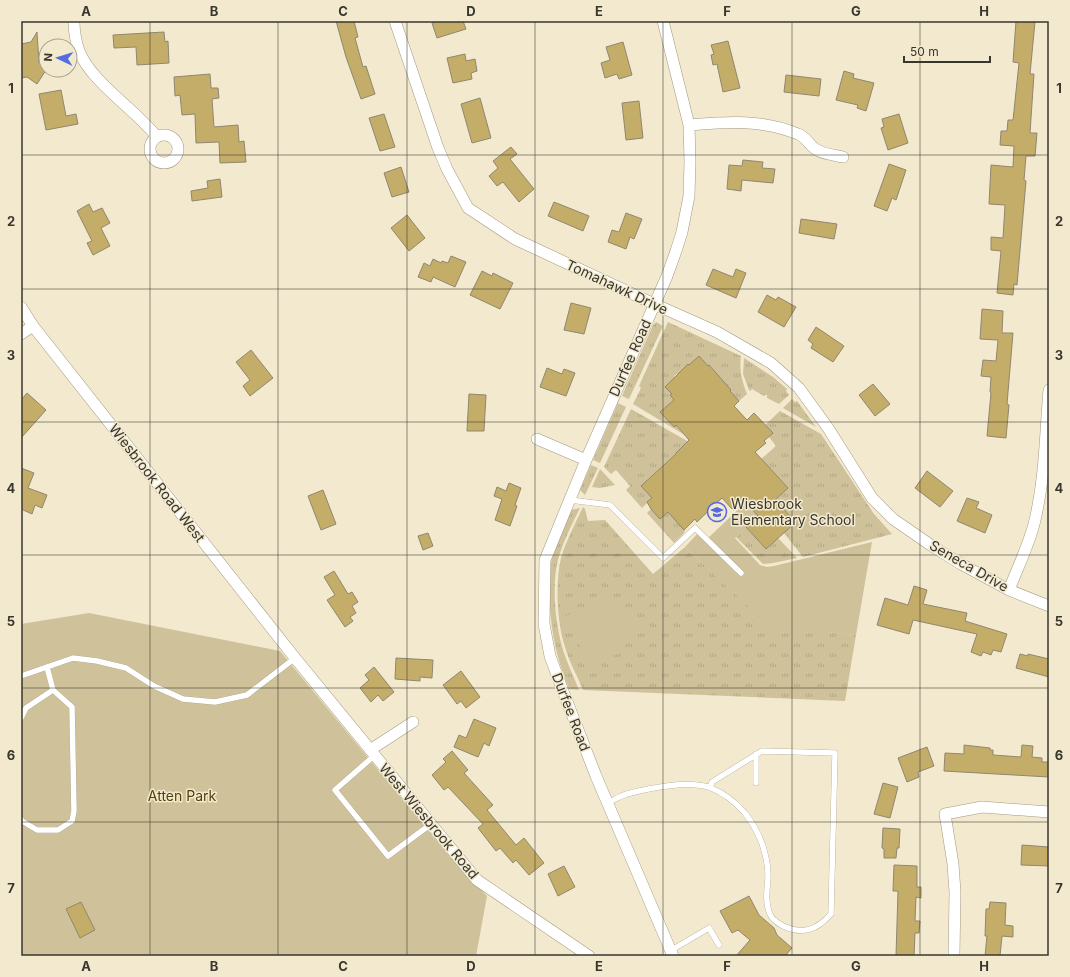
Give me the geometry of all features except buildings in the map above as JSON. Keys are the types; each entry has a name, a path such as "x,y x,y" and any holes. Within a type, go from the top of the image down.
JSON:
{"street":[{"path":"74,21 78,46 85,63 99,79 150,127 157,137"},
{"name":"Tomahawk Drive","path":"395,21 438,148 447,169 468,208 515,239 717,332 771,363 799,388 828,428 872,498 893,519"},
{"name":"Durfee Road","path":"663,21 689,124 689,196 682,232 672,264 586,460 545,560 544,624 547,643 557,676 607,803 672,953"},
{"path":"689,124 736,122 771,125 800,135 819,151 843,157"},
{"name":"Wiesbrook Road West","path":"21,307 33,326 295,658"},
{"path":"21,334 33,326"},
{"path":"1008,590 1028,544 1038,506 1042,484 1049,390"},
{"path":"537,439 586,460"},
{"name":"Seneca Drive","path":"893,519 961,564 1008,590 1049,606"},
{"name":"West Wiesbrook Road","path":"295,658 477,880 589,956"},
{"path":"373,752 413,722"},
{"path":"954,956 955,892 953,864 945,814 982,807 1049,812"}],"lane":[{"path":"570,500 610,505 663,558 695,528 741,573"},
{"path":"21,676 73,658 97,661 126,668 154,686 183,699 214,702 247,695 295,658"},
{"path":"21,819 37,830 58,830 72,821 74,811 72,707 53,690 47,667"},
{"path":"21,718 26,708 53,690"},
{"path":"607,803 626,794 674,785 685,784 710,788 732,801 756,829 765,852 768,871 767,903 770,914 775,921 789,929 808,931 825,921 831,914 835,753 762,751 712,782 710,788"},
{"path":"373,752 335,790 388,856 431,824"},
{"path":"756,754 756,783"},
{"path":"672,953 709,928 719,945"}],"green space":[{"path":"656,322 663,326 629,399 622,396 653,325"},
{"path":"668,322 741,356 741,375 747,394 739,401 709,365 688,364 685,367 686,368 678,375 677,374 674,376 675,378 666,387 672,394 670,395 674,400 660,412 673,427 676,425 683,434 633,404 641,388 639,386"},
{"path":"744,358 773,377 787,389 786,391 789,395 779,404 767,398 767,395 764,396 752,389 750,391 743,374"},
{"path":"792,399 795,402 797,401 816,427 783,408"},
{"path":"618,403 626,407 600,463 593,460"},
{"path":"631,409 689,442 641,486 652,498 642,508 626,490 630,486 616,470 611,474 604,467"},
{"path":"780,411 821,434 874,514 892,534 803,557 784,533 796,522 775,500 788,488 761,459 776,446 769,437 773,433 765,425"},
{"path":"591,465 598,468 585,495 580,490"},
{"path":"600,469 615,485 600,488 592,487"},
{"path":"746,502 758,516 735,538 760,565 767,567 774,566 872,542 856,635 770,627 685,547 699,532 707,539"},
{"path":"583,507 585,509 588,521 605,520 653,574 685,547 770,626 856,635 845,701 583,690 569,658 562,637 558,603 558,579 561,558"},
{"path":"580,508 559,556 555,579 555,604 558,630 566,658 579,690 569,689 560,664 552,628 549,574 558,540 571,510"},
{"path":"651,509 668,512 685,530 674,543 647,513"},
{"path":"746,527 766,549 778,538 797,558 763,564 736,537"},
{"path":"609,596 624,604 634,627 620,653 594,663 581,647 572,631 567,627 565,622 566,616 571,613 577,613 592,601"},
{"name":"Atten Park","path":"89,613 280,651 446,852 487,896 476,956 21,956 21,624"}],"place":[{"name":"Wiesbrook Elementary School","path":"717,512"}]}
